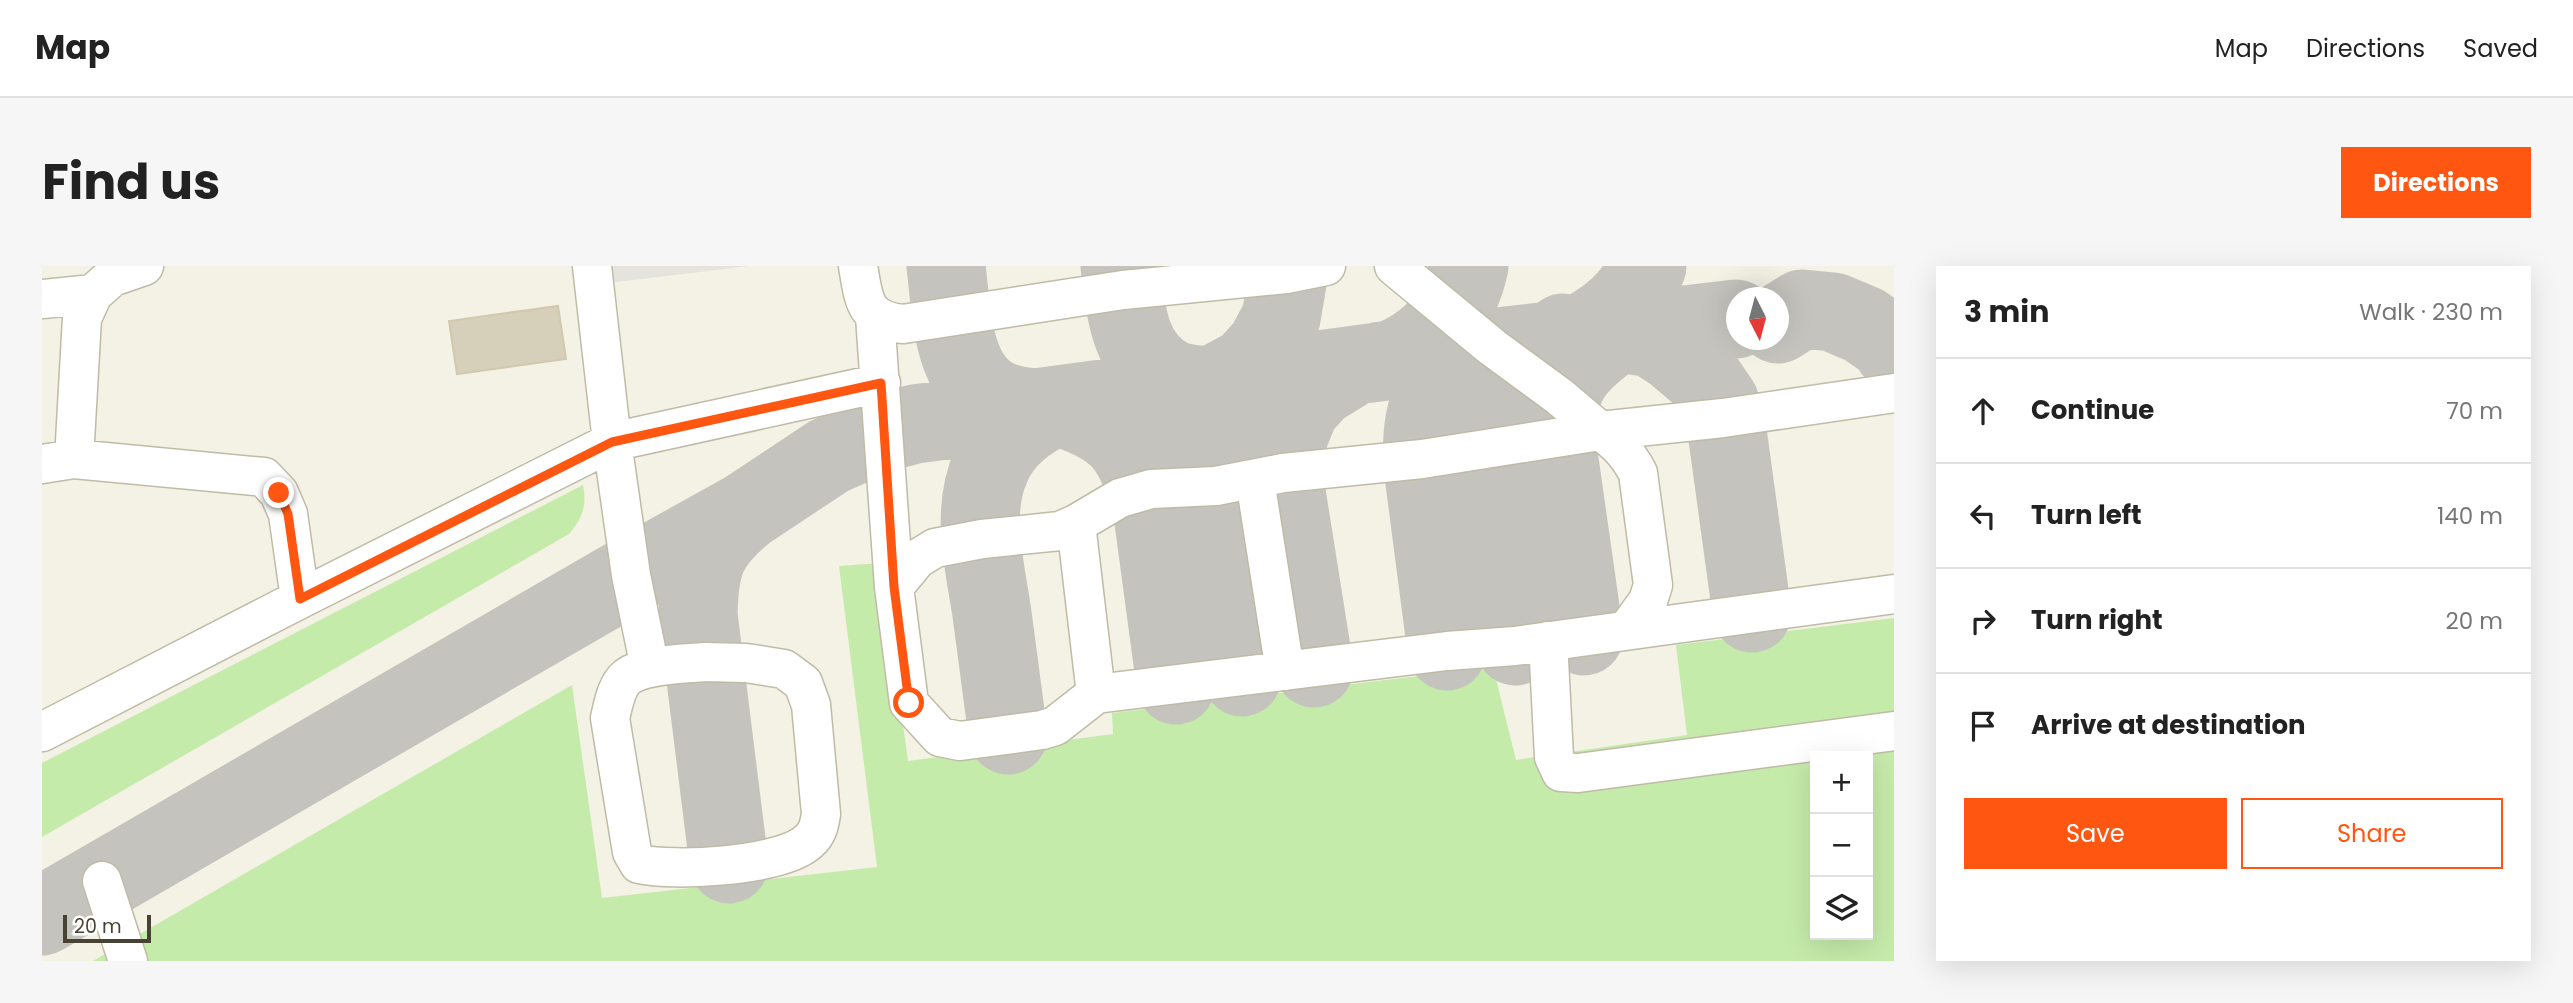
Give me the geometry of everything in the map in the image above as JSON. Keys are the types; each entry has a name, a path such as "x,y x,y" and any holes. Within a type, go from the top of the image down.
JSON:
{"lane":[{"path":"144,266 112,277 93,294 82,318 58,462 264,478 279,493 288,514 300,599"},
{"path":"592,266 612,442 631,575 650,668"},
{"path":"858,266 865,303 875,316 888,322 903,324 1123,290 1286,274 1326,266"},
{"path":"1394,266 1492,347 1616,442 1630,458 1638,473 1653,585 1648,601 1627,630"},
{"path":"42,299 93,294"},
{"path":"875,316 894,587 909,703 940,737 960,741 1042,730 1055,726 1096,694 1447,650 1515,646 1894,594"},
{"path":"42,732 612,442 881,383"},
{"path":"894,587 918,559 935,548 982,539 1060,530 1076,524 1120,498 1147,489 1216,486 1283,473 1422,459 1600,431 1723,418 1894,393"},
{"path":"1255,480 1285,671"},
{"path":"1076,524 1096,694"},
{"path":"1548,641 1554,757 1561,772 1578,773 1894,731"},
{"path":"704,663 746,663 784,669 803,683 811,705 821,814 818,831 805,845 779,858 729,864 654,867 639,864 632,852 610,719 615,697 626,677 650,668 704,663"},
{"path":"102,881 128,961"}],"green space":[{"path":"583,485 583,511 569,534 42,837 42,763"},
{"path":"881,563 908,761 1113,734 1112,713 1493,667 1516,760 1687,735 1676,645 1894,618 1894,961 93,961 572,685 602,898 877,867 839,566"}],"shaded area":[{"path":"606,266 749,266 608,283"}],"building":[{"path":"558,306 566,359 457,374 449,321"}],"taxiway":[{"path":"946,266 953,326 965,365 975,381 989,394 1007,403 1034,408"},
{"path":"1120,266 1127,314 1144,357 1169,378 1202,386"},
{"path":"1381,361 1387,361 1415,348 1437,329 1454,307 1469,266"},
{"path":"1563,333 1575,337 1608,316 1635,289 1647,266"},
{"path":"1176,685 1153,514 1151,467 1159,439 1174,419 1203,391 1247,367 1266,346 1281,318 1287,283"},
{"path":"1789,317 1802,309 1833,312 1864,325 1887,341 1894,351"},
{"path":"42,916 746,511 829,456 884,432 915,424 1438,354 1726,320"},
{"path":"1559,460 1561,400 1573,373 1584,360 1618,333 1652,338 1675,353 1701,375 1720,403 1728,438 1752,613"},
{"path":"1515,646 1489,423 1499,394 1514,372 1535,354 1560,342"},
{"path":"1447,651 1422,459 1423,436 1430,402 1437,390 1458,370 1492,347"},
{"path":"1314,668 1283,473 1289,435 1300,408 1318,388 1352,367"},
{"path":"1242,677 1216,486 1218,466 1226,433 1242,407 1268,385 1285,375"},
{"path":"1008,735 980,520 985,484 1002,446 1018,430 1056,406 1078,413 1111,431 1133,456 1153,514"},
{"path":"1544,408 1551,423 1559,460 1584,636"},
{"path":"729,864 698,615 700,581 707,556 722,534 746,511"}],"route":[{"path":"279,493 288,514 300,599 612,442 881,383 894,587 909,703"}]}
